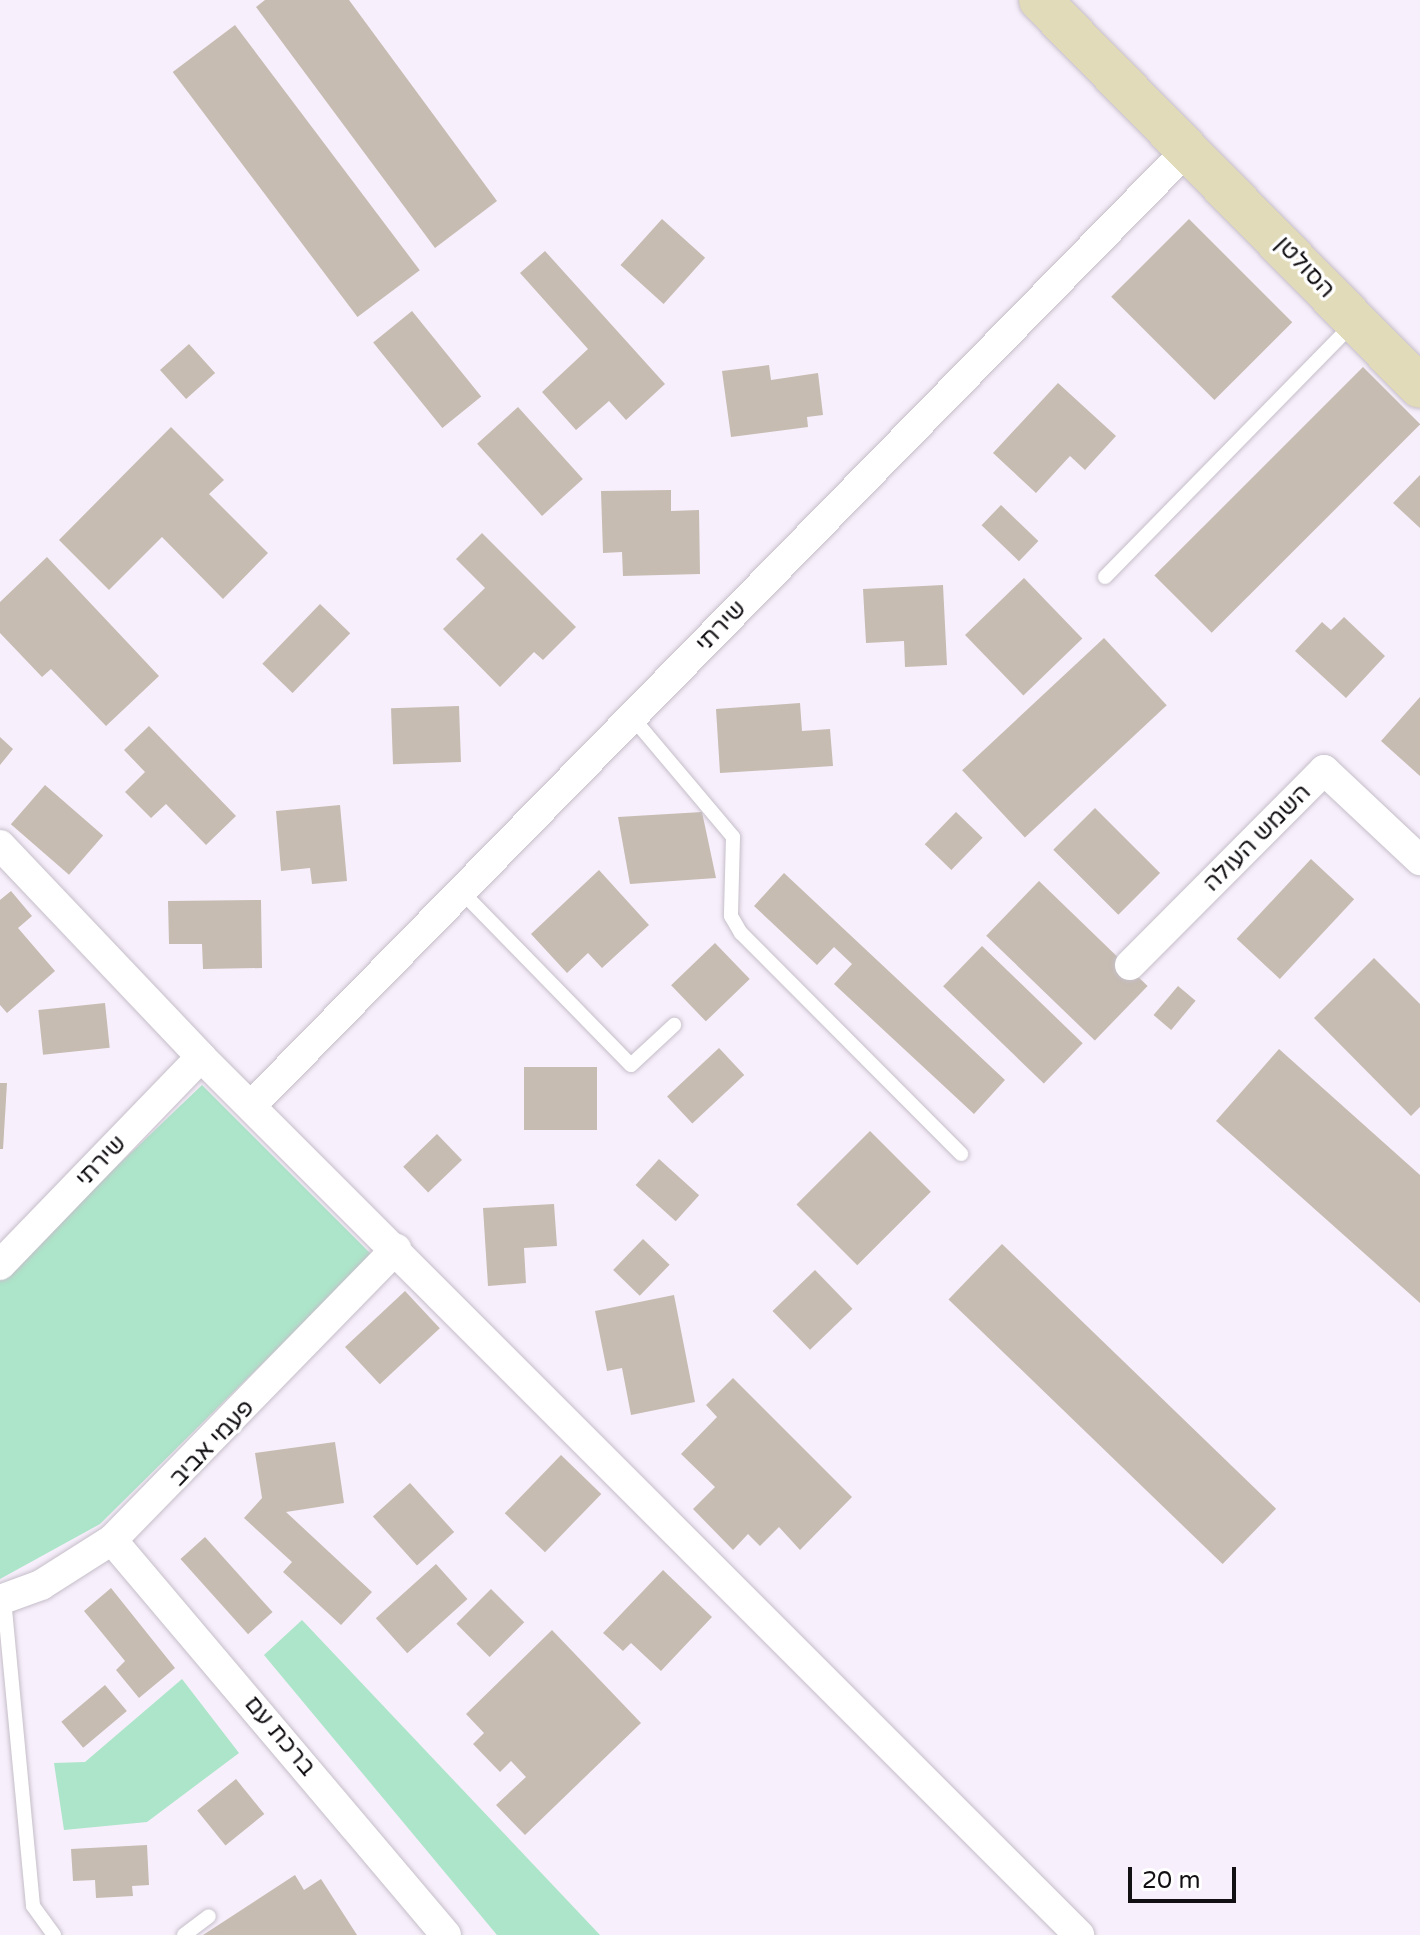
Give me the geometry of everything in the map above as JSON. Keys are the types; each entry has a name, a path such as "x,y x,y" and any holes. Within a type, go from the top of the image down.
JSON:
{"street":[{"name":"הסולטן","path":"1040,0 1191,146 1420,387"},
{"name":"שירתי","path":"251,1106 1191,146"},
{"name":"השמש העולה","path":"1130,965 1324,770 1420,860"},
{"path":"0,845 201,1057 1079,1935"},
{"name":"שירתי","path":"0,1265 201,1057"},
{"name":"פעמי אביב","path":"2,1600 112,1540 396,1249"},
{"name":"ברכת עם","path":"112,1540 446,1935"}],"lane":[{"path":"1105,577 1356,321"},
{"path":"632,717 733,837 731,916 741,933 961,1154"},
{"path":"461,891 631,1065 674,1025"},
{"path":"2,1600 33,1906 54,1935"},
{"path":"184,1935 209,1916"}],"green space":[{"path":"202,1085 372,1255 100,1524 0,1579 0,1278"},
{"path":"302,1620 600,1935 497,1935 264,1655"},
{"path":"182,1679 239,1753 147,1822 64,1830 54,1763 85,1762"}],"building":[{"path":"265,0 349,0 497,201 435,248 256,7"},
{"path":"235,25 420,270 357,317 173,72"},
{"path":"662,219 705,258 664,304 621,265"},
{"path":"1189,219 1292,322 1214,400 1111,297"},
{"path":"545,251 665,384 626,420 609,401 576,430 542,392 588,349 520,273"},
{"path":"412,311 481,396 442,428 373,342"},
{"path":"189,344 215,373 186,399 160,370"},
{"path":"769,365 771,380 818,373 823,415 807,417 808,427 731,437 722,371"},
{"path":"1363,367 1420,425 1212,633 1154,576"},
{"path":"1058,383 1116,436 1085,470 1070,456 1036,493 993,453"},
{"path":"518,407 583,479 542,516 477,444"},
{"path":"171,427 224,480 209,494 268,553 223,599 162,537 109,590 59,540"},
{"path":"1420,475 1420,528 1393,503"},
{"path":"671,490 671,511 699,510 700,574 623,576 622,552 603,553 601,491"},
{"path":"1001,505 1038,541 1019,561 982,525"},
{"path":"482,533 576,627 543,660 534,652 500,687 443,629 485,588 456,559"},
{"path":"47,557 159,676 106,726 51,669 42,677 0,633 0,602"},
{"path":"1024,578 1082,638 1023,695 965,635"},
{"path":"943,585 947,665 905,667 904,641 866,643 863,589"},
{"path":"320,604 350,633 293,693 262,664"},
{"path":"1344,617 1385,656 1346,698 1295,651 1322,622 1331,630"},
{"path":"1104,638 1167,705 1025,838 962,770"},
{"path":"1420,697 1420,776 1381,741"},
{"path":"800,703 802,731 830,729 833,766 720,773 716,709"},
{"path":"459,706 461,762 393,764 391,708"},
{"path":"149,726 236,816 206,845 166,804 151,818 125,792 145,772 124,750"},
{"path":"0,737 13,749 0,765"},
{"path":"45,785 103,836 69,875 11,824"},
{"path":"340,805 347,881 312,884 310,868 281,871 276,811"},
{"path":"1095,808 1160,873 1118,915 1053,850"},
{"path":"702,812 716,878 630,884 618,817"},
{"path":"956,812 983,838 951,870 925,844"},
{"path":"1311,859 1354,899 1280,979 1237,939"},
{"path":"599,870 649,925 602,968 588,953 567,973 531,934"},
{"path":"784,873 1005,1080 974,1114 834,984 852,964 834,947 817,965 754,906"},
{"path":"1039,881 1148,986 1095,1041 986,936"},
{"path":"11,891 32,916 18,928 55,971 7,1013 0,1005 0,900"},
{"path":"261,900 262,968 203,969 202,944 169,944 168,901"},
{"path":"715,943 750,979 706,1021 671,985"},
{"path":"982,946 1083,1043 1044,1084 943,986"},
{"path":"1374,958 1420,1004 1420,1107 1411,1116 1314,1018"},
{"path":"1178,986 1196,1001 1171,1030 1154,1015"},
{"path":"105,1003 110,1048 43,1055 38,1010"},
{"path":"719,1048 744,1075 692,1123 667,1096"},
{"path":"1279,1049 1420,1175 1420,1303 1216,1121"},
{"path":"524,1067 597,1067 597,1130 524,1130"},
{"path":"0,1083 7,1083 3,1149 0,1149"},
{"path":"870,1131 931,1192 857,1265 796,1205"},
{"path":"437,1134 462,1160 428,1193 403,1167"},
{"path":"659,1159 699,1195 676,1221 636,1185"},
{"path":"554,1204 557,1246 524,1248 526,1283 488,1286 483,1208"},
{"path":"643,1239 670,1265 640,1296 613,1270"},
{"path":"1002,1244 1276,1509 1223,1564 949,1299"},
{"path":"815,1270 853,1309 810,1350 773,1311"},
{"path":"405,1291 440,1328 380,1384 345,1347"},
{"path":"674,1295 695,1402 631,1415 622,1368 607,1371 595,1311"},
{"path":"733,1378 852,1497 800,1550 779,1527 760,1546 748,1534 733,1550 693,1509 715,1487 681,1454 717,1417 706,1405"},
{"path":"335,1442 344,1503 286,1512 372,1592 341,1625 283,1572 292,1562 244,1518 262,1498 255,1453"},
{"path":"561,1455 601,1494 545,1552 505,1513"},
{"path":"410,1483 454,1532 417,1566 373,1516"},
{"path":"205,1537 273,1612 248,1634 180,1559"},
{"path":"436,1564 467,1599 407,1653 376,1618"},
{"path":"663,1570 712,1617 661,1671 631,1643 623,1651 603,1633"},
{"path":"111,1588 175,1668 139,1698 116,1670 125,1661 84,1611"},
{"path":"491,1589 524,1622 490,1657 456,1624"},
{"path":"552,1630 641,1723 525,1835 496,1805 526,1777 511,1761 500,1772 473,1744 484,1733 466,1714"},
{"path":"105,1685 127,1711 83,1748 61,1722"},
{"path":"236,1779 264,1814 225,1845 197,1810"},
{"path":"147,1845 149,1885 132,1886 133,1896 96,1898 95,1880 73,1881 71,1849"},
{"path":"295,1875 304,1890 321,1879 357,1935 203,1935"}]}
